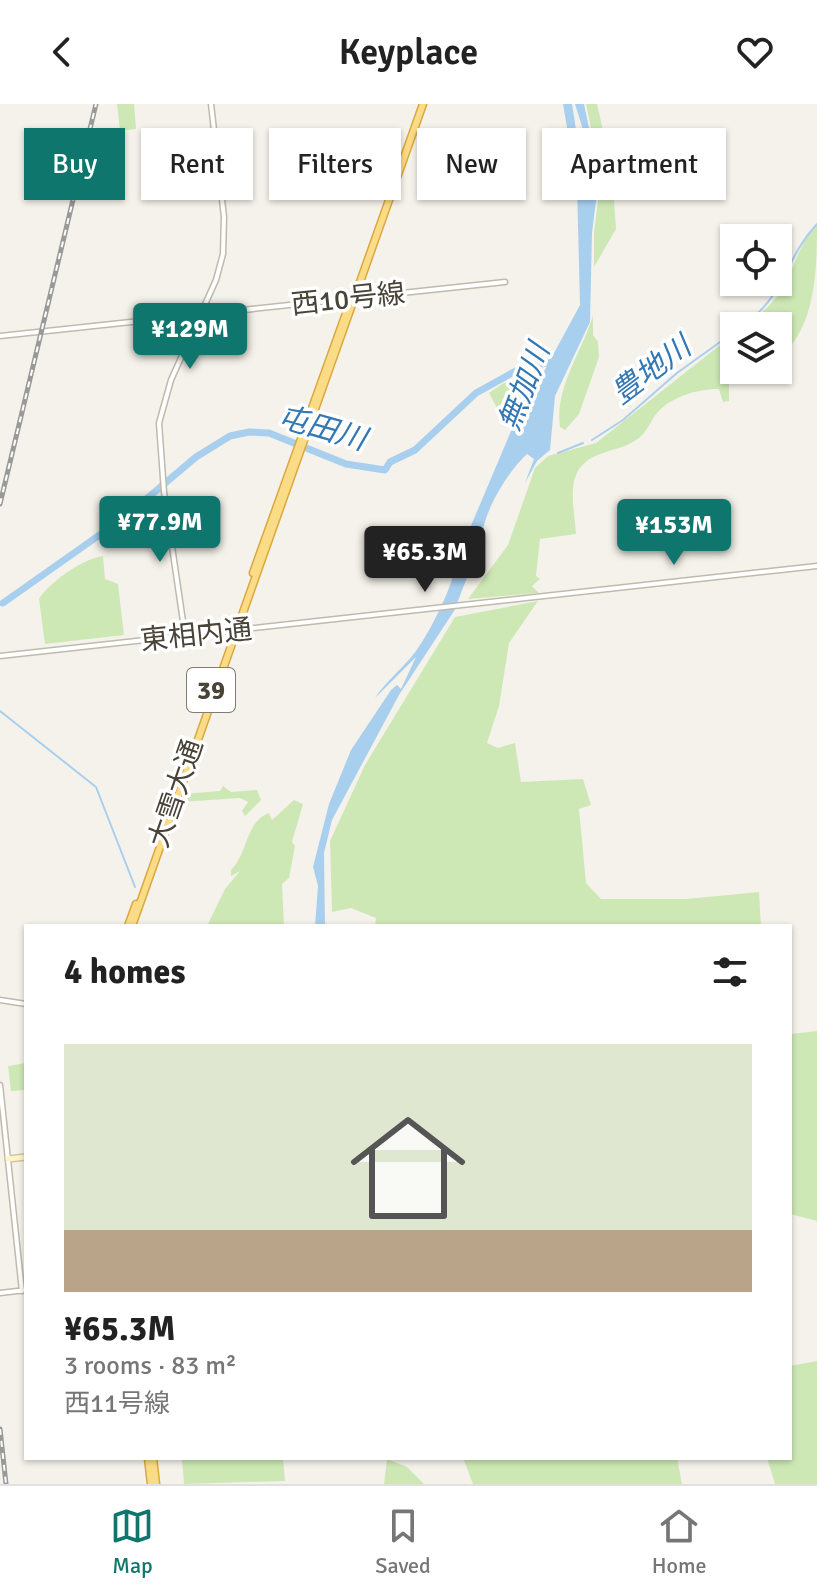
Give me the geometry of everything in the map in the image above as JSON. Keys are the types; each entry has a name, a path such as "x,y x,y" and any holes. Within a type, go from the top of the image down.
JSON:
{"highway":[{"name":"大雪大通","path":"131,924 423,104"},
{"path":"150,1460 154,1484"}],"main road":[{"path":"8,1159 24,1157"}],"street":[{"path":"185,635 162,471 161,409 219,269 225,239 211,104"},
{"name":"西10号線","path":"0,336 505,282"},
{"name":"東相内通","path":"0,656 817,566"},
{"path":"0,1000 24,1004"},
{"path":"0,1085 24,1290 0,1293"}],"green space":[{"path":"117,104 134,104 136,129 120,128"},
{"path":"586,104 597,104 602,128 591,128"},
{"path":"598,200 614,200 616,229 594,267"},
{"path":"817,225 812,298 800,332 792,344 792,312 761,312 776,296 792,296 792,269"},
{"path":"593,315 593,335 598,342 599,357 579,414 565,430 560,427 561,398"},
{"path":"720,345 720,384 729,384 729,401 723,402 719,389 703,390 678,398 657,413 639,438 586,462 575,478 573,491 576,534 540,539 536,576 540,579 532,586 539,593 468,599 508,545 535,468 548,456 596,443"},
{"path":"542,369 521,402 497,408 489,393 502,384"},
{"path":"103,556 105,579 118,584 124,635 45,644 39,599 68,572 86,561"},
{"path":"538,601 509,643 499,706 487,743 498,748 515,743 521,782 583,779 591,805 579,809 586,883 601,899 686,899 759,892 761,924 375,924 376,918 351,908 332,912 330,841 365,765 455,617"},
{"path":"223,786 231,792 257,790 261,800 245,816 242,811 248,802 240,798 181,802 183,794 220,791"},
{"path":"294,800 303,804 292,842 295,846 289,878 282,884 284,924 208,924 225,889 240,871 231,876 231,870 241,856 255,823 269,813 272,820"},
{"path":"817,1031 817,1221 792,1215 792,1034"},
{"path":"24,1063 24,1090 11,1091 8,1066"},
{"path":"817,1361 817,1484 775,1484 768,1460 792,1460 792,1366"},
{"path":"182,1460 283,1460 285,1481 184,1484"},
{"path":"387,1460 390,1460 407,1467 424,1484 384,1484"},
{"path":"464,1460 677,1460 682,1484 473,1484"}],"water":[{"path":"563,104 572,104 576,128 567,128"},
{"path":"575,104 584,104 589,128 582,128"},
{"path":"577,200 596,200 592,233 590,322 555,396 550,450 537,461 525,483 534,459 527,454 497,494 454,611 399,695 332,820 324,853 325,924 315,924 318,886 313,867 329,804 351,750 391,690 397,685 401,689 416,657 375,698 416,651 435,620 447,594 456,561 520,410 528,401 580,305"}],"waterway":[{"name":"豊地川","path":"759,312 777,289 798,250 817,224"},
{"name":"豊地川","path":"592,440 623,420 677,373 720,342"},
{"name":"屯田川","path":"3,603 125,517 196,457 230,436 249,432 269,433 346,464 385,470 390,462 415,450 476,393 525,366 555,362"},
{"name":"豊地川","path":"558,453 583,443"},
{"path":"0,711 96,787 135,887"}],"railway":[{"path":"0,504 96,104"},
{"path":"0,1429 6,1484"}],"water label":[{"name":"無加川","path":"524,387"}]}
